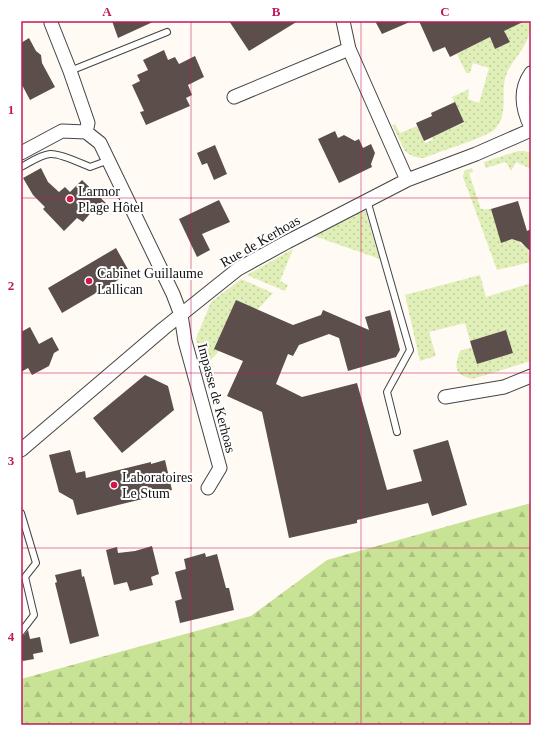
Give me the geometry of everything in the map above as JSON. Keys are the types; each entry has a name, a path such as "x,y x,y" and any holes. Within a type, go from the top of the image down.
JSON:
{"street":[{"path":"343,21 349,49 407,180"},
{"path":"21,153 62,131 86,132 88,124 70,71 51,23"},
{"path":"234,97 349,49"},
{"path":"531,73 523,95 525,113 531,127"},
{"name":"Rue de Kerhoas","path":"21,450 238,269 407,180 476,154 531,130"},
{"name":"Impasse de Kerhoas","path":"86,132 100,143 109,160 173,294 181,315 185,341 220,468 208,488"},
{"path":"445,397 504,387 531,376"}],"lane":[{"path":"70,71 167,32"},
{"path":"21,168 34,160 50,154 61,156 90,167 109,160"},
{"path":"367,200 410,350 387,392 397,432"},
{"path":"21,513 36,563 25,577 34,615 21,632"}],"green space":[{"path":"515,21 529,21 529,36 507,73 504,87 502,116 495,129 492,132 424,158 418,158 405,151 392,125 395,124 400,133 417,126 425,143 433,140 432,137 464,123 452,97 469,89 468,99 479,103 489,68 473,63 470,73 466,73 457,54 490,37 495,49 510,42 504,31"},
{"path":"518,151 531,153 531,169 516,162 511,171 506,162 486,168 484,162"},
{"path":"472,168 473,172 469,173 481,209 491,209 501,242 516,238 522,245 527,245 531,262 497,270 463,177 464,171"},
{"path":"365,210 380,259 314,236"},
{"path":"293,249 280,281 288,285 285,291 247,275"},
{"path":"480,275 486,297 531,283 531,361 472,379 462,375 457,369 456,365 460,351 472,347 477,364 513,353 506,330 470,341 465,323 429,332 436,356 420,361 405,295"},
{"path":"241,279 273,293 209,362 212,365 206,381 196,339 211,302"},
{"path":"531,503 531,725 21,725 21,679 251,616 327,560"}],"building":[{"path":"112,21 155,21 118,38"},
{"path":"229,21 298,21 249,51"},
{"path":"375,21 412,21 382,34"},
{"path":"419,21 525,21 504,31 510,42 495,49 490,37 450,57 445,47 433,52"},
{"path":"29,38 36,51 41,55 42,63 55,87 30,100 21,83 21,43"},
{"path":"164,50 168,60 175,57 179,64 195,56 204,77 188,85 192,95 186,98 190,106 146,125 140,112 144,111 132,85 140,81 137,75 148,70 143,60"},
{"path":"455,102 464,122 424,141 416,123 432,116 431,113"},
{"path":"335,131 338,138 344,135 355,141 359,139 363,148 371,144 375,153 371,164 372,167 339,183 318,139"},
{"path":"215,145 227,174 214,180 207,163 202,165 197,153"},
{"name":"Larmor Plage Hôtel","path":"41,168 48,182 59,192 65,187 70,192 82,180 109,206 99,216 93,210 83,222 77,218 64,231 43,209 45,207 33,195 23,178"},
{"path":"219,200 230,222 202,234 210,250 197,257 179,219"},
{"path":"518,201 527,231 531,229 531,252 521,242 512,239 501,243 491,209"},
{"name":"Cabinet Guillaume Lallican","path":"116,248 130,273 62,313 48,288"},
{"path":"236,300 293,325 321,315 323,310 369,330 365,317 390,310 400,350 396,357 348,371 339,338 329,334 299,345 293,356 288,354 276,384 302,397 357,383 387,490 422,481 413,450 448,440 467,505 432,516 428,503 357,520 357,523 289,538 262,412 227,396 243,361 214,349"},
{"path":"30,327 39,344 52,337 59,350 54,353 49,366 32,375 28,368 21,372 21,332"},
{"path":"506,330 513,353 477,364 470,341"},
{"path":"145,375 168,386 174,410 122,453 93,418"},
{"name":"Laboratoires Le Stum","path":"70,450 76,473 85,471 86,478 165,460 172,490 158,493 159,495 77,515 73,500 59,492 49,455"},
{"path":"152,546 159,574 151,577 153,585 130,591 127,582 114,585 106,550 117,547 118,553 135,551"},
{"path":"205,553 206,557 217,554 226,588 229,588 234,610 180,623 175,601 182,599 175,572 186,569 184,559"},
{"path":"81,569 99,636 70,644 55,583 57,582 55,575"},
{"path":"28,630 30,639 40,637 43,652 33,654 34,659 23,661 21,657 21,636"}],"place":[{"name":"Larmor Plage Hôtel","path":"70,199"},
{"name":"Cabinet Guillaume Lallican","path":"89,281"},
{"name":"Laboratoires Le Stum","path":"114,485"}]}
